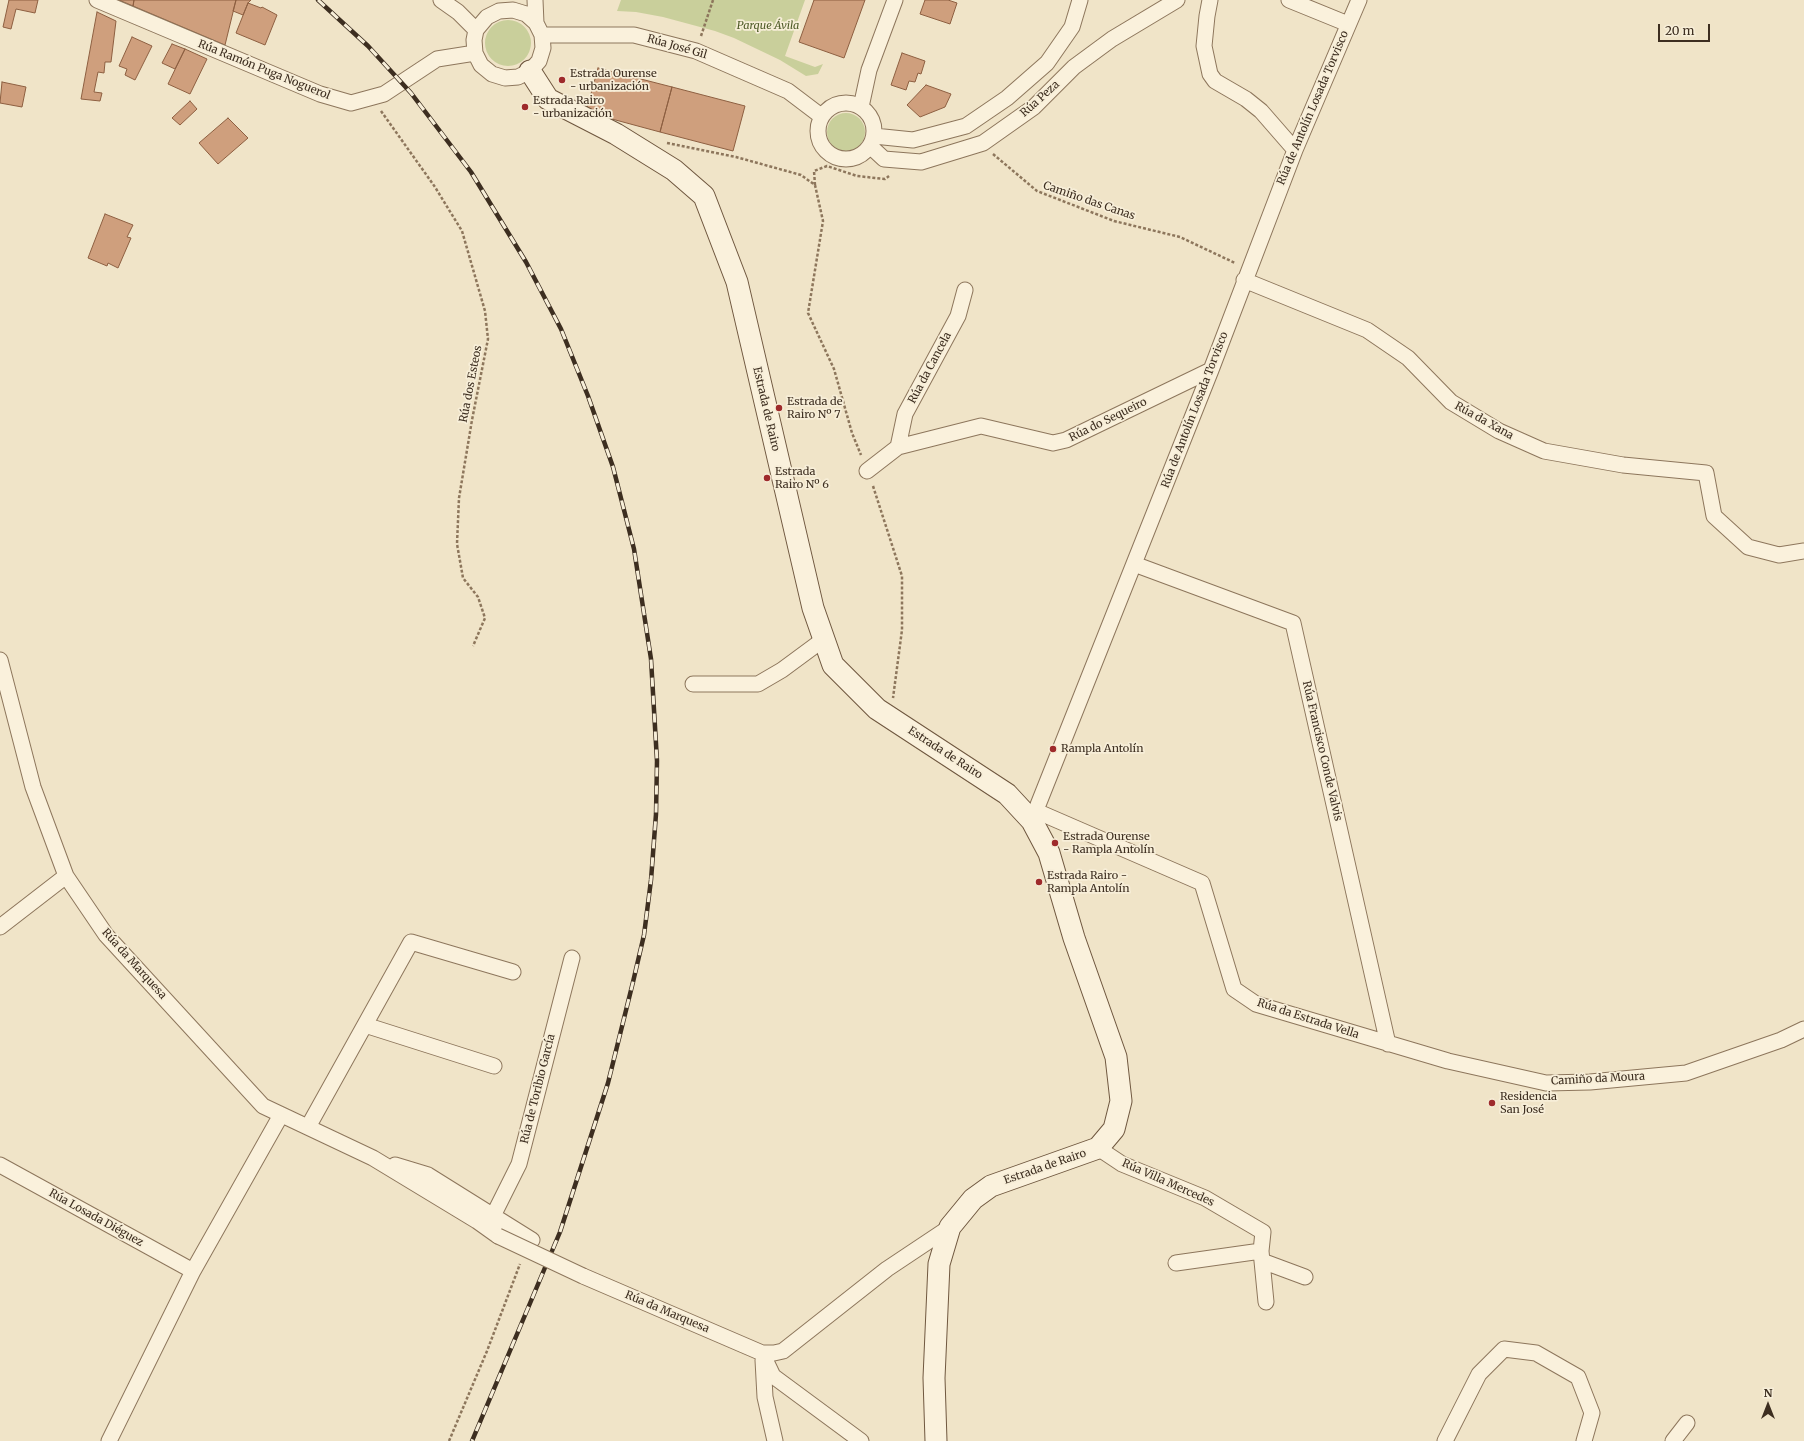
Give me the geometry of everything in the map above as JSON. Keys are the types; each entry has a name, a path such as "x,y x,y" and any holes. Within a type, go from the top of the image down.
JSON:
{"street":[{"name":"Rúa Ramón Puga Noguerol","path":"97,0 320,94 351,103 384,94 437,59 475,53"},
{"path":"440,0 458,12 476,30"},
{"path":"535,0 543,48 539,61 530,71 518,77 505,78 498,76 492,74 481,65 475,53 474,40 476,30 487,17 501,5 526,14 539,29"},
{"path":"861,107 869,70 895,0"},
{"path":"872,141 912,140 966,126 1007,98 1047,63 1072,27 1080,0"},
{"name":"Rúa Peza","path":"872,141 884,159 921,162 982,143 1034,107 1074,67 1112,40 1178,0"},
{"path":"1210,0 1204,46 1210,74 1215,81 1246,99 1261,111 1295,150"},
{"path":"1289,0 1348,24"},
{"name":"Rúa de Antolín Losada Torvisco","path":"1034,816 1211,370 1295,150 1359,0"},
{"name":"Rúa José Gil","path":"539,29 634,35 696,50 788,91 821,116"},
{"name":"Estrada de Rairo","path":"530,71 548,99 616,134 674,170 704,196 737,282 813,608 833,665 877,709 1007,794 1034,816 1049,853 1074,938 1116,1057 1121,1101 1114,1128 1098,1148 991,1186 973,1199 950,1227 939,1264 934,1378 936,1441"},
{"path":"850,103 861,107 869,114 874,124 872,141 863,154 853,159 841,160 831,156 823,148 818,138 817,127 821,116 829,108 839,104 850,103"},
{"name":"Rúa da Xana","path":"1246,275 1366,330 1408,358 1451,402 1499,431 1544,451 1623,465 1706,473 1714,516 1748,547 1779,555 1804,551"},
{"name":"Rúa da Cancela","path":"898,447 905,414 958,316 965,290"},
{"name":"Rúa do Sequeiro","path":"867,471 898,447 981,426 1053,443 1066,440 1211,370"},
{"name":"Rúa Francisco Conde Valvis","path":"1134,564 1293,623 1388,1044"},
{"path":"693,684 758,684 782,670 824,639"},
{"name":"Rúa da Marquesa","path":"0,660 33,787 66,876 106,935 263,1106 373,1158 477,1221 498,1236 583,1276 762,1353 783,1351 887,1269 950,1227"},
{"name":"Rúa da Estrada Vella","path":"1034,816 1202,883 1234,989 1256,1004 1388,1044"},
{"path":"0,927 66,876"},
{"path":"308,1127 411,942 513,972"},
{"name":"Rúa de Toribio García","path":"493,1216 519,1164 572,958"},
{"path":"365,1025 494,1066"},
{"name":"Camiño da Moura","path":"1388,1044 1448,1061 1525,1079 1546,1082 1590,1082 1686,1073 1781,1040 1804,1029"},
{"path":"109,1441 192,1271 281,1114"},
{"name":"Rúa Villa Mercedes","path":"1098,1148 1122,1164 1205,1198 1263,1232 1262,1256 1266,1302"},
{"name":"Rúa da Marquesa","path":"373,1158 428,1174 532,1240"},
{"name":"Rúa Losada Diéguez","path":"0,1165 192,1271"},
{"path":"1176,1263 1262,1256 1305,1277"},
{"path":"1445,1441 1479,1374 1504,1349 1536,1353 1578,1377 1592,1413 1584,1441"},
{"path":"762,1353 764,1397 775,1441"},
{"path":"762,1353 773,1376 861,1441"},
{"path":"1673,1441 1687,1423"}],"path":[{"path":"696,50 713,0"},
{"name":"Rúa dos Esteos","path":"372,97 435,187 462,231 485,311 488,339 472,420 459,498 458,537 463,578 478,597 485,618 473,646"},
{"path":"660,142 736,156 801,175 815,185"},
{"name":"Camiño das Canas","path":"982,143 1037,192 1114,221 1180,237 1246,275"},
{"path":"890,718 902,630 902,576 880,505 852,433 834,369 808,314 823,221 815,185 814,171 827,166 857,176 885,179 914,161"},
{"path":"449,1441 487,1351 519,1267 532,1240"}],"green space":[{"name":"Parque Ávila","path":"621,0 805,0 785,56 815,67 823,64 818,74 806,76 780,60 734,38 715,31 663,17 636,12 617,11"},
{"path":"508,20 521,24 527,30 531,43 527,56 521,62 508,66 495,62 489,56 485,43 489,30 495,24"},
{"path":"842,113 850,113 862,122 865,132 862,142 856,148 850,151 842,151 830,142 827,136 827,128 836,116"}],"building":[{"path":"9,0 38,0 35,13 16,9 11,29 3,27"},
{"path":"119,0 134,0 133,6"},
{"path":"134,0 236,0 225,45 133,6"},
{"path":"236,0 251,0 248,3 243,15 233,11"},
{"path":"814,0 865,0 844,58 799,42"},
{"path":"925,0 948,0 957,3 950,24 920,14"},
{"path":"248,3 261,8 262,7 277,15 265,45 236,33"},
{"path":"97,12 116,21 111,62 105,62 104,73 98,72 94,92 102,93 100,101 81,99"},
{"path":"132,37 152,46 135,80 125,75 127,69 119,66"},
{"path":"172,44 185,49 175,69 162,63"},
{"path":"185,49 207,59 190,94 168,84"},
{"path":"902,53 925,61 921,74 918,73 915,82 909,81 906,90 891,85"},
{"path":"598,68 672,87 660,132 586,112"},
{"path":"2,82 26,87 22,107 0,103"},
{"path":"926,85 951,94 945,107 920,117 907,105"},
{"path":"672,87 745,106 733,151 660,132"},
{"path":"190,101 197,109 180,125 172,118"},
{"path":"228,118 248,138 218,164 199,143"},
{"path":"105,214 133,225 127,237 131,238 118,268 108,263 107,266 88,258"}],"railway":[{"path":"318,0 368,46 411,93 471,172 526,262 561,329 588,396 613,467 634,549 651,659 657,761 656,814 651,880 644,935 608,1083 560,1232 472,1441"}],"place":[{"name":"Estrada Ourense - urbanización","path":"562,80"},
{"name":"Estrada Rairo - urbanización","path":"525,107"},
{"name":"Estrada de Rairo Nº 7","path":"779,408"},
{"name":"Estrada Rairo Nº 6","path":"767,478"},
{"name":"Rampla Antolín","path":"1053,749"},
{"name":"Estrada Ourense - Rampla Antolín","path":"1055,843"},
{"name":"Estrada Rairo - Rampla Antolín","path":"1039,882"},
{"name":"Residencia San José","path":"1492,1103"}]}
